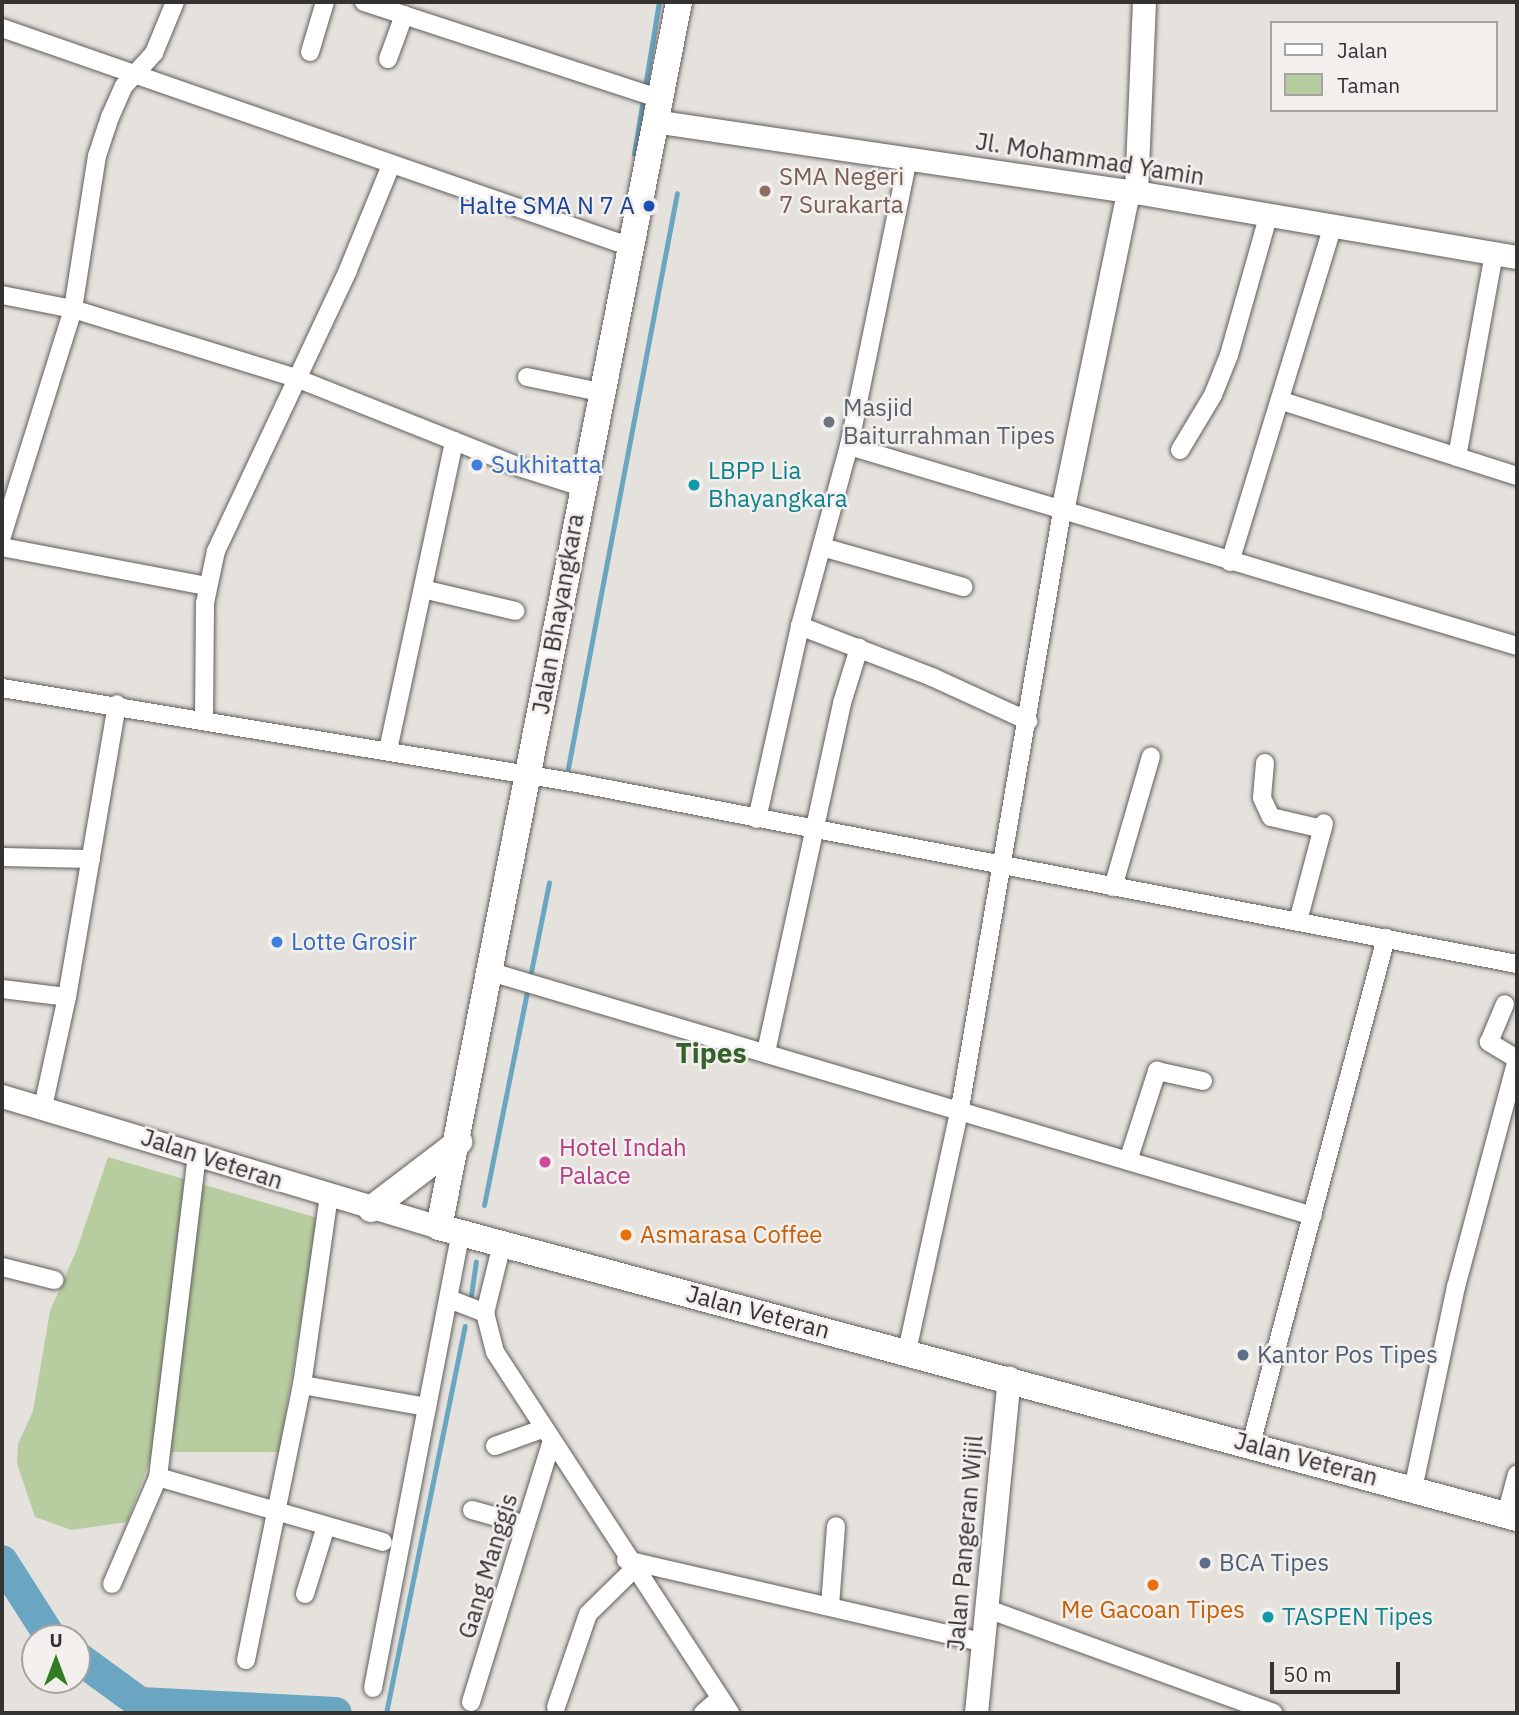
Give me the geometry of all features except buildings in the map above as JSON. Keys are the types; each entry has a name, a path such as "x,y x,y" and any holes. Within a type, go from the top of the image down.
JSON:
{"main road":[{"name":"Jalan Bhayangkara","path":"450,1230 459,1142 495,973 529,774 628,246 649,102 679,2"},
{"path":"371,1209 459,1142"},
{"name":"Jalan Veteran","path":"450,1230 1009,1378 1511,1517"}],"street":[{"path":"2,536 73,309 97,156 116,99 154,52 175,2"},
{"path":"310,52 325,2"},
{"path":"364,2 649,102"},
{"path":"907,1351 960,1108 1062,511 1132,191 1144,2"},
{"path":"388,59 404,15"},
{"path":"2,28 628,246"},
{"name":"Jl. Mohammad Yamin","path":"649,102 908,158 1132,191 1517,257"},
{"path":"757,819 800,626 849,446 908,158"},
{"path":"204,719 207,586 216,551 391,164"},
{"path":"1180,450 1213,396 1229,355 1269,214"},
{"path":"1230,562 1282,401 1333,225"},
{"path":"1457,457 1494,253"},
{"path":"2,295 73,309 296,378 454,441 582,487"},
{"path":"527,377 600,392"},
{"path":"1282,401 1517,476"},
{"path":"388,750 454,441"},
{"path":"849,446 1517,646"},
{"path":"822,547 963,587"},
{"path":"2,548 207,586"},
{"path":"423,589 515,611"},
{"path":"800,626 859,648 1028,721"},
{"path":"766,1052 818,830 842,703 859,648"},
{"path":"2,688 117,704 529,774 1517,962"},
{"path":"43,1107 67,997 117,704"},
{"path":"1113,887 1151,756"},
{"path":"1265,763 1262,798 1271,817 1324,826 1298,921"},
{"path":"2,858 92,859"},
{"path":"1251,1444 1386,938"},
{"path":"495,973 960,1108 1313,1216"},
{"path":"2,989 67,997"},
{"path":"1413,1489 1453,1299 1517,1059 1489,1042 1505,1004"},
{"path":"1128,1161 1157,1071 1203,1081"},
{"name":"Jalan Veteran","path":"2,1096 371,1209 450,1230"},
{"path":"112,1584 158,1477 197,1156"},
{"path":"246,1660 302,1385 329,1196"},
{"path":"373,1688 449,1299 450,1230"},
{"path":"502,1244 485,1313 495,1352 630,1565 725,1706 703,1713"},
{"path":"2,1267 54,1280"},
{"path":"449,1299 485,1313"},
{"name":"Jalan Pangeran Wijil","path":"976,1713 1009,1378"},
{"path":"302,1385 427,1407"},
{"path":"495,1446 547,1437"},
{"name":"Gang Manggis","path":"471,1702 526,1525 547,1437"},
{"path":"1511,1517 1517,1474"},
{"path":"158,1477 383,1542"},
{"path":"472,1510 526,1525"},
{"path":"305,1594 326,1526"},
{"path":"830,1606 836,1526"},
{"path":"630,1565 830,1606 982,1642"},
{"path":"556,1707 589,1614 630,1565"},
{"path":"985,1608 1273,1713"}],"green space":[{"path":"108,1157 318,1218 279,1452 153,1452 127,1522 71,1530 35,1517 17,1464 18,1444 33,1411 50,1311 77,1249"}],"waterway":[{"path":"634,154 659,2"},
{"path":"568,768 677,193"},
{"path":"484,1205 549,882"},
{"path":"470,1302 476,1261"},
{"path":"386,1713 465,1326"},
{"path":"2,1561 42,1624"},
{"path":"91,1667 140,1703 336,1713"}],"place":[{"name":"SMA Negeri 7 Surakarta","path":"765,191"},
{"name":"Halte SMA N 7 A","path":"649,206"},
{"name":"Masjid Baiturrahman Tipes","path":"829,422"},
{"name":"Sukhitatta","path":"477,465"},
{"name":"LBPP Lia Bhayangkara","path":"694,485"},
{"name":"Lotte Grosir","path":"277,942"},
{"name":"Hotel Indah Palace","path":"545,1162"},
{"name":"Asmarasa Coffee","path":"626,1235"},
{"name":"Kantor Pos Tipes","path":"1243,1355"},
{"name":"BCA Tipes","path":"1205,1563"},
{"name":"Me Gacoan Tipes","path":"1153,1585"},
{"name":"TASPEN Tipes","path":"1268,1617"}],"district":[{"name":"Tipes","path":"711,1053"}]}
